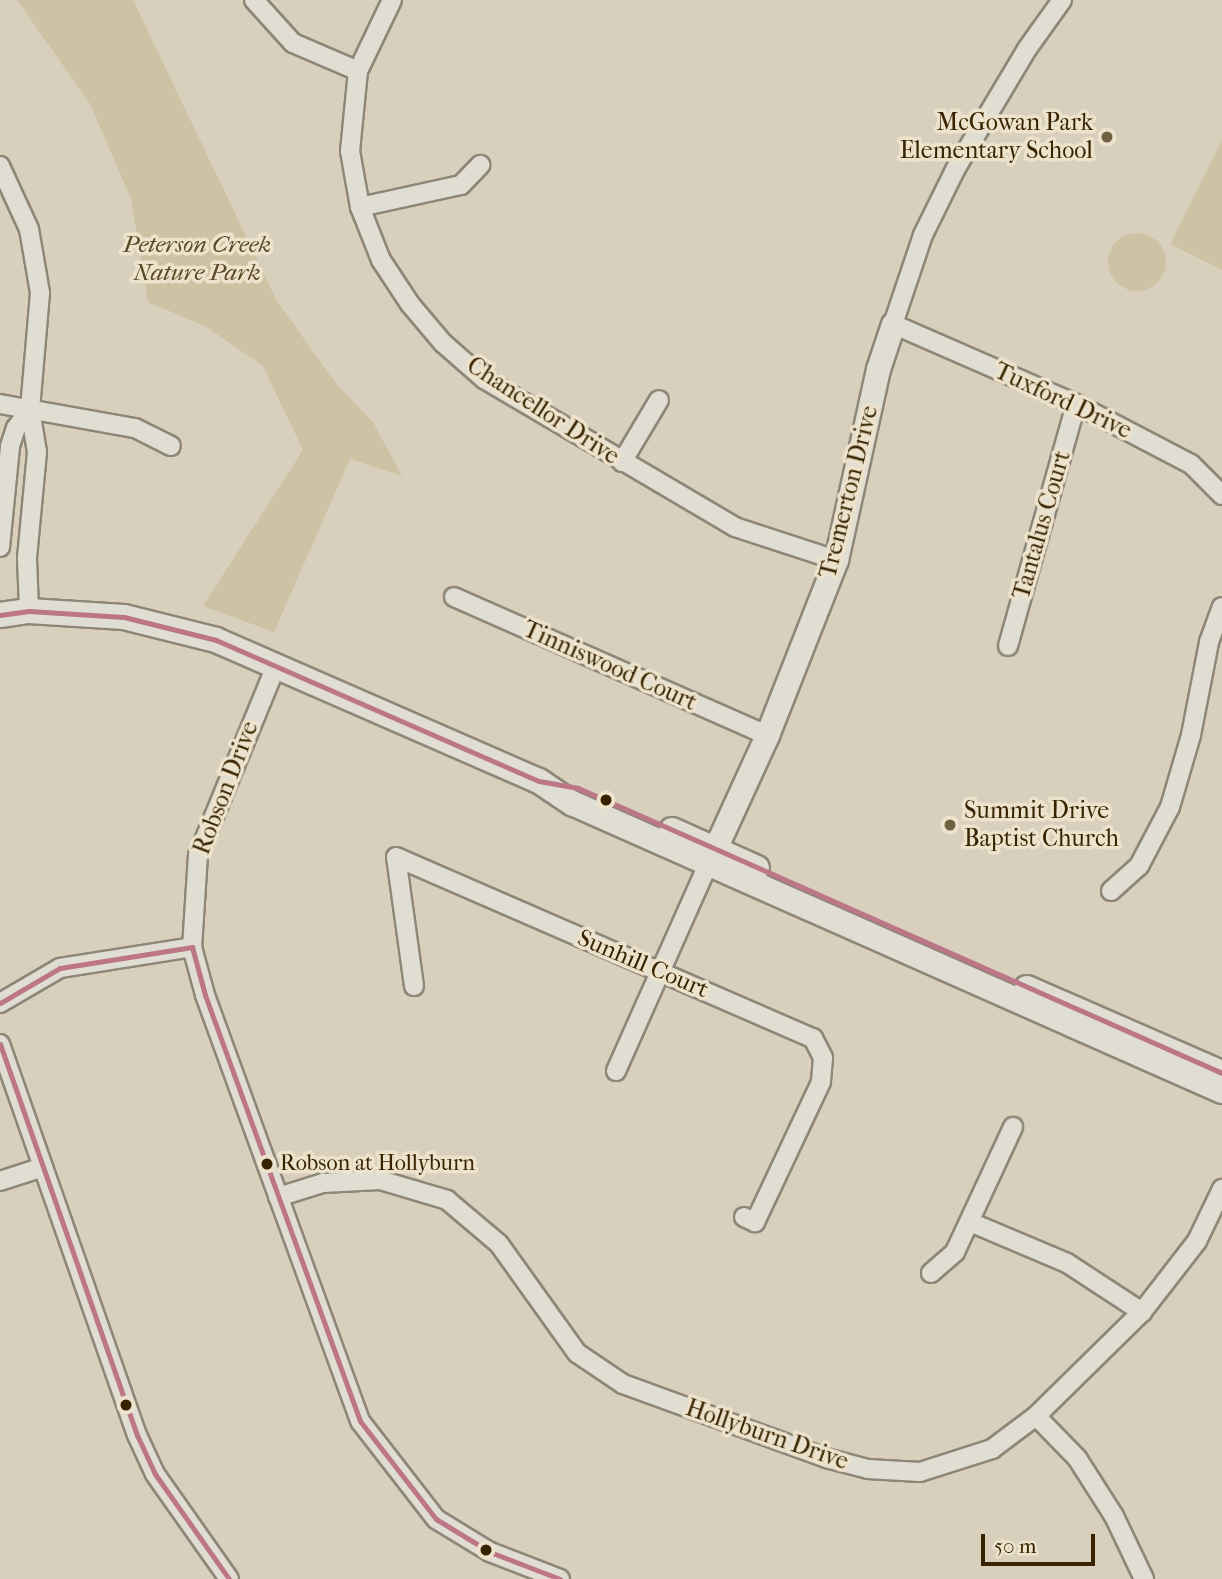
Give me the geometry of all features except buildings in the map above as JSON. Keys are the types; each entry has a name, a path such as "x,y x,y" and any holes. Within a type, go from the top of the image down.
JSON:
{"main road":[{"path":"0,615 29,611 80,612 161,624 216,640 539,780 572,803 711,856 1222,1073"},
{"path":"711,856 1222,1091"}],"street":[{"path":"254,0 293,43 358,71"},
{"name":"Chancellor Drive","path":"392,0 358,71 350,151 360,207 381,260 443,344 484,379 735,527 836,560"},
{"name":"Tremerton Drive","path":"616,1071 767,734 836,560 878,369 923,235 956,168 1027,49 1062,0"},
{"path":"360,207 461,185 480,165"},
{"path":"0,166 29,229 40,293 30,410 37,452 27,558 29,611"},
{"name":"Tuxford Drive","path":"893,324 1076,404 1191,464 1222,495"},
{"path":"622,462 659,400"},
{"path":"0,404 135,428 170,446"},
{"name":"Tantalus Court","path":"1008,646 1076,404"},
{"path":"0,547 10,446 16,428 30,410"},
{"name":"Tinniswood Court","path":"454,597 767,734"},
{"path":"1111,891 1139,866 1170,807 1191,735 1209,642 1222,607"},
{"name":"Robson Drive","path":"276,666 198,855 192,947 205,995 360,1421 399,1475 436,1519 490,1552 561,1579"},
{"name":"Sunhill Court","path":"414,986 396,858 813,1038 824,1058 821,1082 755,1222 744,1217"},
{"path":"0,1003 60,968 192,947"},
{"path":"0,1044 151,1465 229,1579"},
{"path":"931,1273 955,1252 1013,1127"},
{"path":"0,1181 43,1167"},
{"name":"Hollyburn Drive","path":"278,1197 323,1183 380,1180 447,1200 499,1244 577,1353 623,1384 826,1458 868,1469 920,1472 992,1449 1036,1416 1142,1312 1196,1241 1222,1189"},
{"path":"970,1222 1067,1263 1142,1312"},
{"path":"1036,1416 1077,1458 1114,1516 1144,1579"}],"green space":[{"name":"Peterson Creek Nature Park","path":"17,0 133,0 277,301 337,385 373,422 402,476 350,459 274,632 203,606 303,450 263,366 205,326 148,302 131,199 90,104"},
{"path":"1222,140 1222,270 1170,244"},
{"path":"1137,233 1148,235 1161,246 1166,262 1164,273 1153,286 1137,291 1126,289 1113,278 1108,262 1110,251 1121,238"}],"transit line":[{"path":"0,615 29,611 124,617 216,640 539,781 578,788 1222,1073"},
{"path":"0,1003 60,968 192,947 205,995 360,1421 436,1519 490,1552 560,1579"},
{"path":"0,1044 137,1435 155,1474 229,1579"}],"place":[{"name":"McGowan Park Elementary School","path":"1107,137"},
{"name":"Summit Drive Baptist Church","path":"950,825"},
{"name":"Robson at Hollyburn","path":"267,1164"}]}
